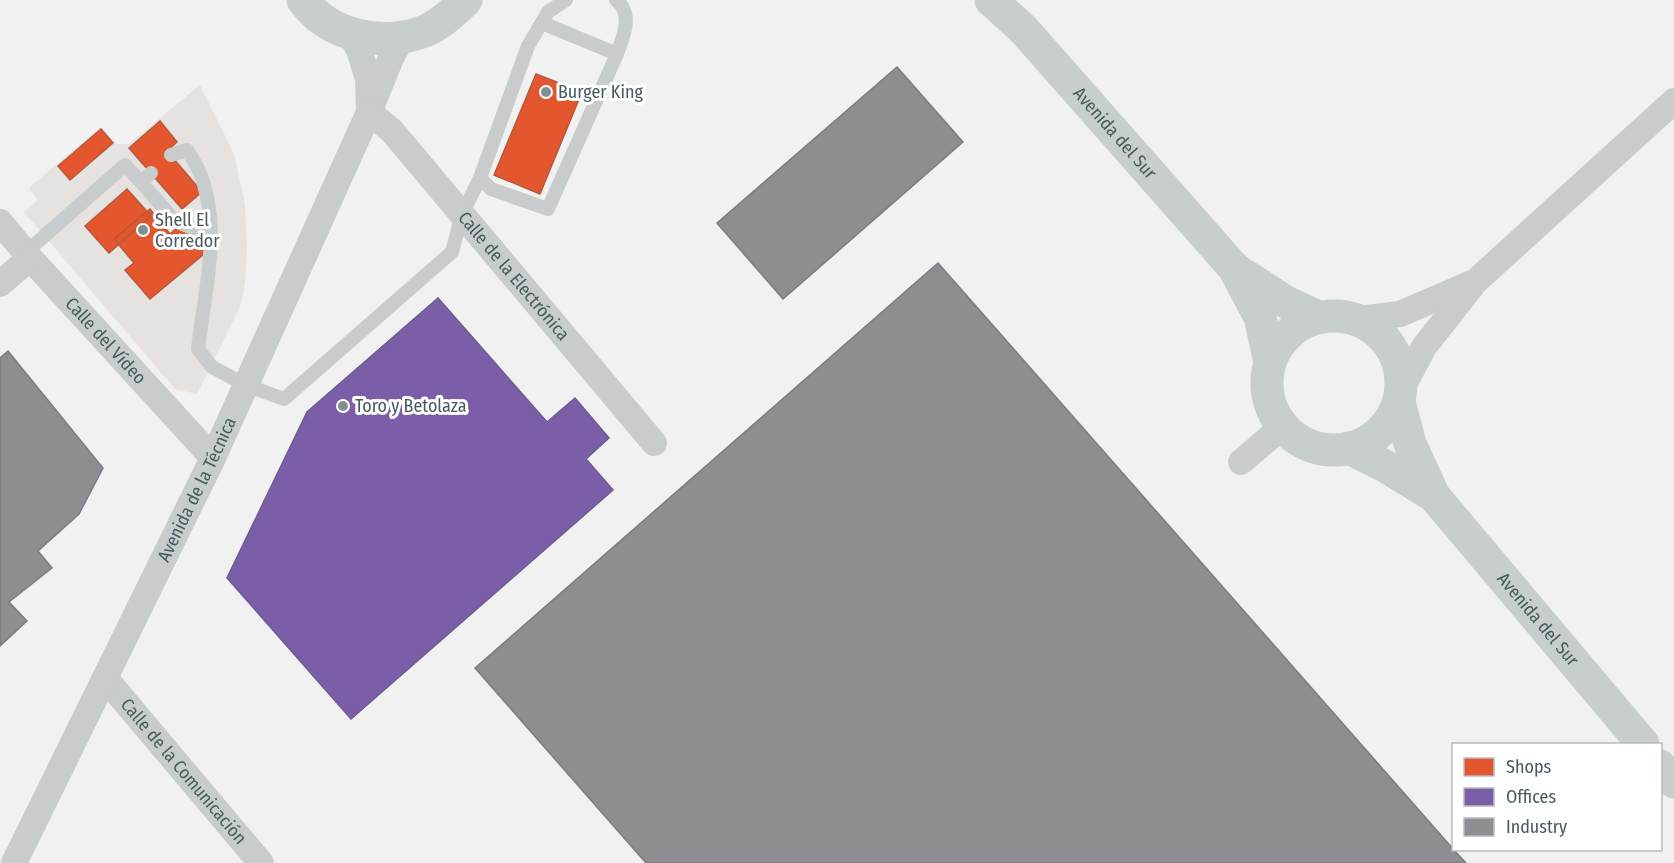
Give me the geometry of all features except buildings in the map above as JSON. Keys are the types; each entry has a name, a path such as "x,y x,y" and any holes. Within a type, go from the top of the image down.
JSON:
{"street":[{"path":"303,0 327,22 350,34 376,39 402,38 426,30 448,18 466,0"},
{"name":"Avenida del Sur","path":"991,0 1023,28 1234,268 1260,317 1270,362"},
{"name":"Avenida de la Técnica","path":"350,34 359,50 368,79 369,112"},
{"name":"Avenida de la Técnica","path":"14,863 213,458 369,112 391,58 402,38"},
{"path":"1475,282 1400,314 1358,319 1338,315 1318,317 1297,326 1281,342 1270,362 1267,384 1271,406 1283,426 1297,439 1313,447 1331,450 1349,448 1366,442 1380,432 1392,418 1424,347 1475,282 1674,101"},
{"name":"Calle de la Electrónica","path":"369,112 392,131 654,443"},
{"name":"Calle del Vídeo","path":"0,222 28,256 213,458"},
{"path":"0,284 28,256"},
{"name":"Avenida del Sur","path":"1234,268 1286,302 1318,317"},
{"path":"1358,319 1377,330 1392,346 1400,366 1401,395"},
{"name":"Avenida del Sur","path":"1401,395 1410,444 1434,496 1641,743"},
{"path":"1241,462 1283,426"},
{"name":"Avenida del Sur","path":"1349,448 1385,466 1434,496"},
{"name":"Calle de la Comunicación","path":"105,678 261,863"},
{"path":"1662,768 1674,782"}],"lane":[{"path":"171,155 187,150 198,165 206,186 211,254 198,349 212,368 246,385 284,399 452,252 462,214 480,178 528,46 548,12 566,0"},
{"path":"480,178 491,189 548,209 617,54 627,25 622,5 616,0"},
{"path":"542,23 617,54"},
{"path":"28,256 125,165 146,177 175,221 210,235"}],"shaded area":[{"name":"Shell El Corredor","path":"200,85 234,154 245,204 247,247 245,284 240,307 197,394 175,389 24,212 38,200 29,188 101,127 117,144 129,144"}],"place":[{"name":"Burger King","path":"546,92"},
{"name":"Shell El Corredor","path":"143,230"},
{"name":"Toro y Betolaza","path":"343,406"}]}
